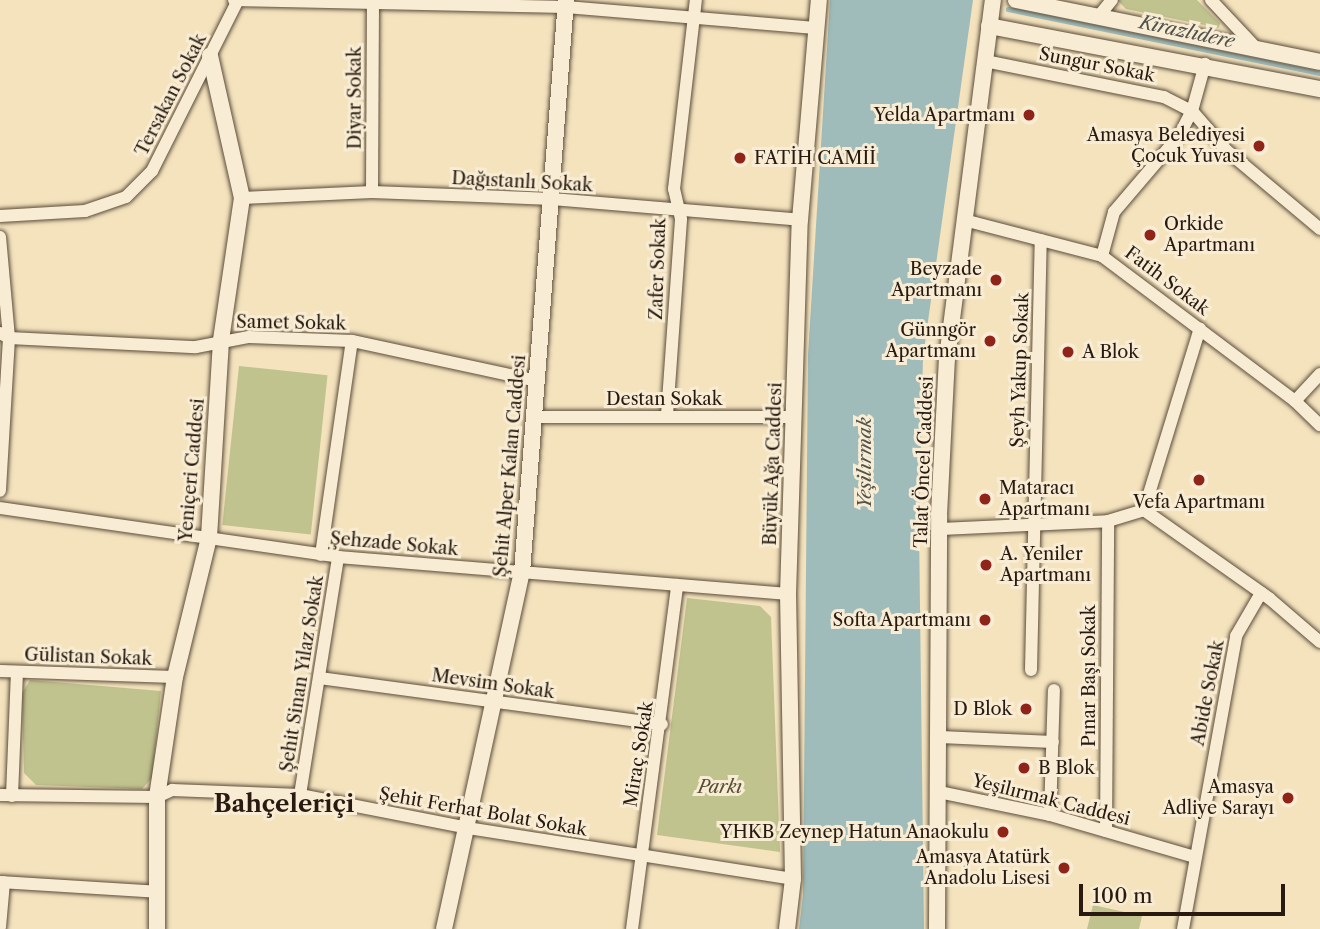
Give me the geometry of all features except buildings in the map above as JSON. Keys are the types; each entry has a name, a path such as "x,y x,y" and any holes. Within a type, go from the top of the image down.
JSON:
{"street":[{"path":"237,0 566,4 818,28"},
{"name":"Tersakan Sokak","path":"0,216 85,211 126,197 152,171 237,0"},
{"name":"Zafer Sokak","path":"667,415 678,210 674,189 696,0"},
{"name":"Büyük Ağa Caddesi","path":"787,929 793,879 788,594 800,220 819,0"},
{"name":"Talat Öncel Caddesi","path":"937,929 941,529 947,358 993,0"},
{"path":"1016,0 1320,62"},
{"path":"1098,17 1112,0"},
{"path":"1211,0 1257,50"},
{"name":"Diyar Sokak","path":"372,192 373,3"},
{"name":"Şehit Alper Kalan Caddesi","path":"444,929 522,572 566,4"},
{"path":"989,26 1205,64 1320,89"},
{"name":"Yeniçeri Caddesi","path":"156,929 157,797 175,677 209,537 221,340 242,198 210,56"},
{"name":"Sungur Sokak","path":"985,61 1164,97 1192,111 1226,150 1320,229"},
{"path":"1102,256 1114,212 1180,136 1192,111 1205,64"},
{"name":"Dağıstanlı Sokak","path":"242,198 372,192 552,199 800,220"},
{"name":"Fatih Sokak","path":"964,220 1102,256 1295,401 1320,425"},
{"path":"0,237 4,336 0,491"},
{"name":"Şeyh Yakup Sokak","path":"1031,670 1041,240"},
{"path":"1144,510 1200,328"},
{"name":"Samet Sokak","path":"4,336 195,347 221,340 249,337 352,341 537,381"},
{"path":"321,555 352,341"},
{"path":"1295,401 1320,374"},
{"name":"Destan Sokak","path":"534,416 794,418"},
{"name":"Şehzade Sokak","path":"0,508 338,557 788,594"},
{"path":"941,529 1033,527 1108,521 1144,510"},
{"path":"1144,510 1261,593 1320,642"},
{"name":"Pınar Başı Sokak","path":"1106,831 1108,521"},
{"name":"Şehit Sinan Yılaz Sokak","path":"300,795 338,557"},
{"name":"Miraç Sokak","path":"632,929 640,857 662,724 677,585"},
{"name":"Abide Sokak","path":"1183,929 1236,636 1261,593"},
{"name":"Gülistan Sokak","path":"0,671 175,677"},
{"path":"6,796 16,672"},
{"name":"Mevsim Sokak","path":"320,678 662,724"},
{"path":"1050,815 1054,690"},
{"path":"940,737 1053,741"},
{"name":"Şehit Ferhat Bolat Sokak","path":"6,796 157,797 172,790 300,795 468,828 793,879"},
{"name":"Yeşilırmak Caddesi","path":"939,792 1050,815 1195,857"},
{"path":"0,927 2,882 157,892"}],"green space":[{"path":"1117,0 1197,0 1220,23 1219,28 1126,9"},
{"path":"239,366 328,375 311,534 222,525"},
{"name":"Parkı","path":"687,598 760,606 771,617 780,852 657,835"},
{"path":"30,680 161,691 152,778 142,789 36,785 24,773 22,693"},
{"path":"1093,905 1142,916 1139,929 1087,929"}],"water":[{"name":"Yeşilırmak","path":"830,0 973,0 923,357 919,525 924,929 799,929 803,895 808,355"}],"waterway":[{"name":"Kirazlıdere","path":"1008,9 1320,73"}],"place":[{"name":"Yelda Apartmanı","path":"1029,115"},
{"name":"Amasya Belediyesi Çocuk Yuvası","path":"1259,146"},
{"name":"FATİH CAMİİ","path":"740,158"},
{"name":"Orkide Apartmanı","path":"1150,235"},
{"name":"Beyzade Apartmanı","path":"996,280"},
{"name":"Günngör Apartmanı","path":"990,341"},
{"name":"A Blok","path":"1068,352"},
{"name":"Vefa Apartmanı","path":"1199,480"},
{"name":"Mataracı Apartmanı","path":"985,499"},
{"name":"A. Yeniler Apartmanı","path":"986,565"},
{"name":"Softa Apartmanı","path":"985,620"},
{"name":"D Blok","path":"1026,709"},
{"name":"B Blok","path":"1024,768"},
{"name":"Amasya Adliye Sarayı","path":"1288,798"},
{"name":"YHKB Zeynep Hatun Anaokulu","path":"1003,832"},
{"name":"Amasya Atatürk Anadolu Lisesi","path":"1064,868"}],"district":[{"name":"Bahçeleriçi","path":"284,804"}]}
